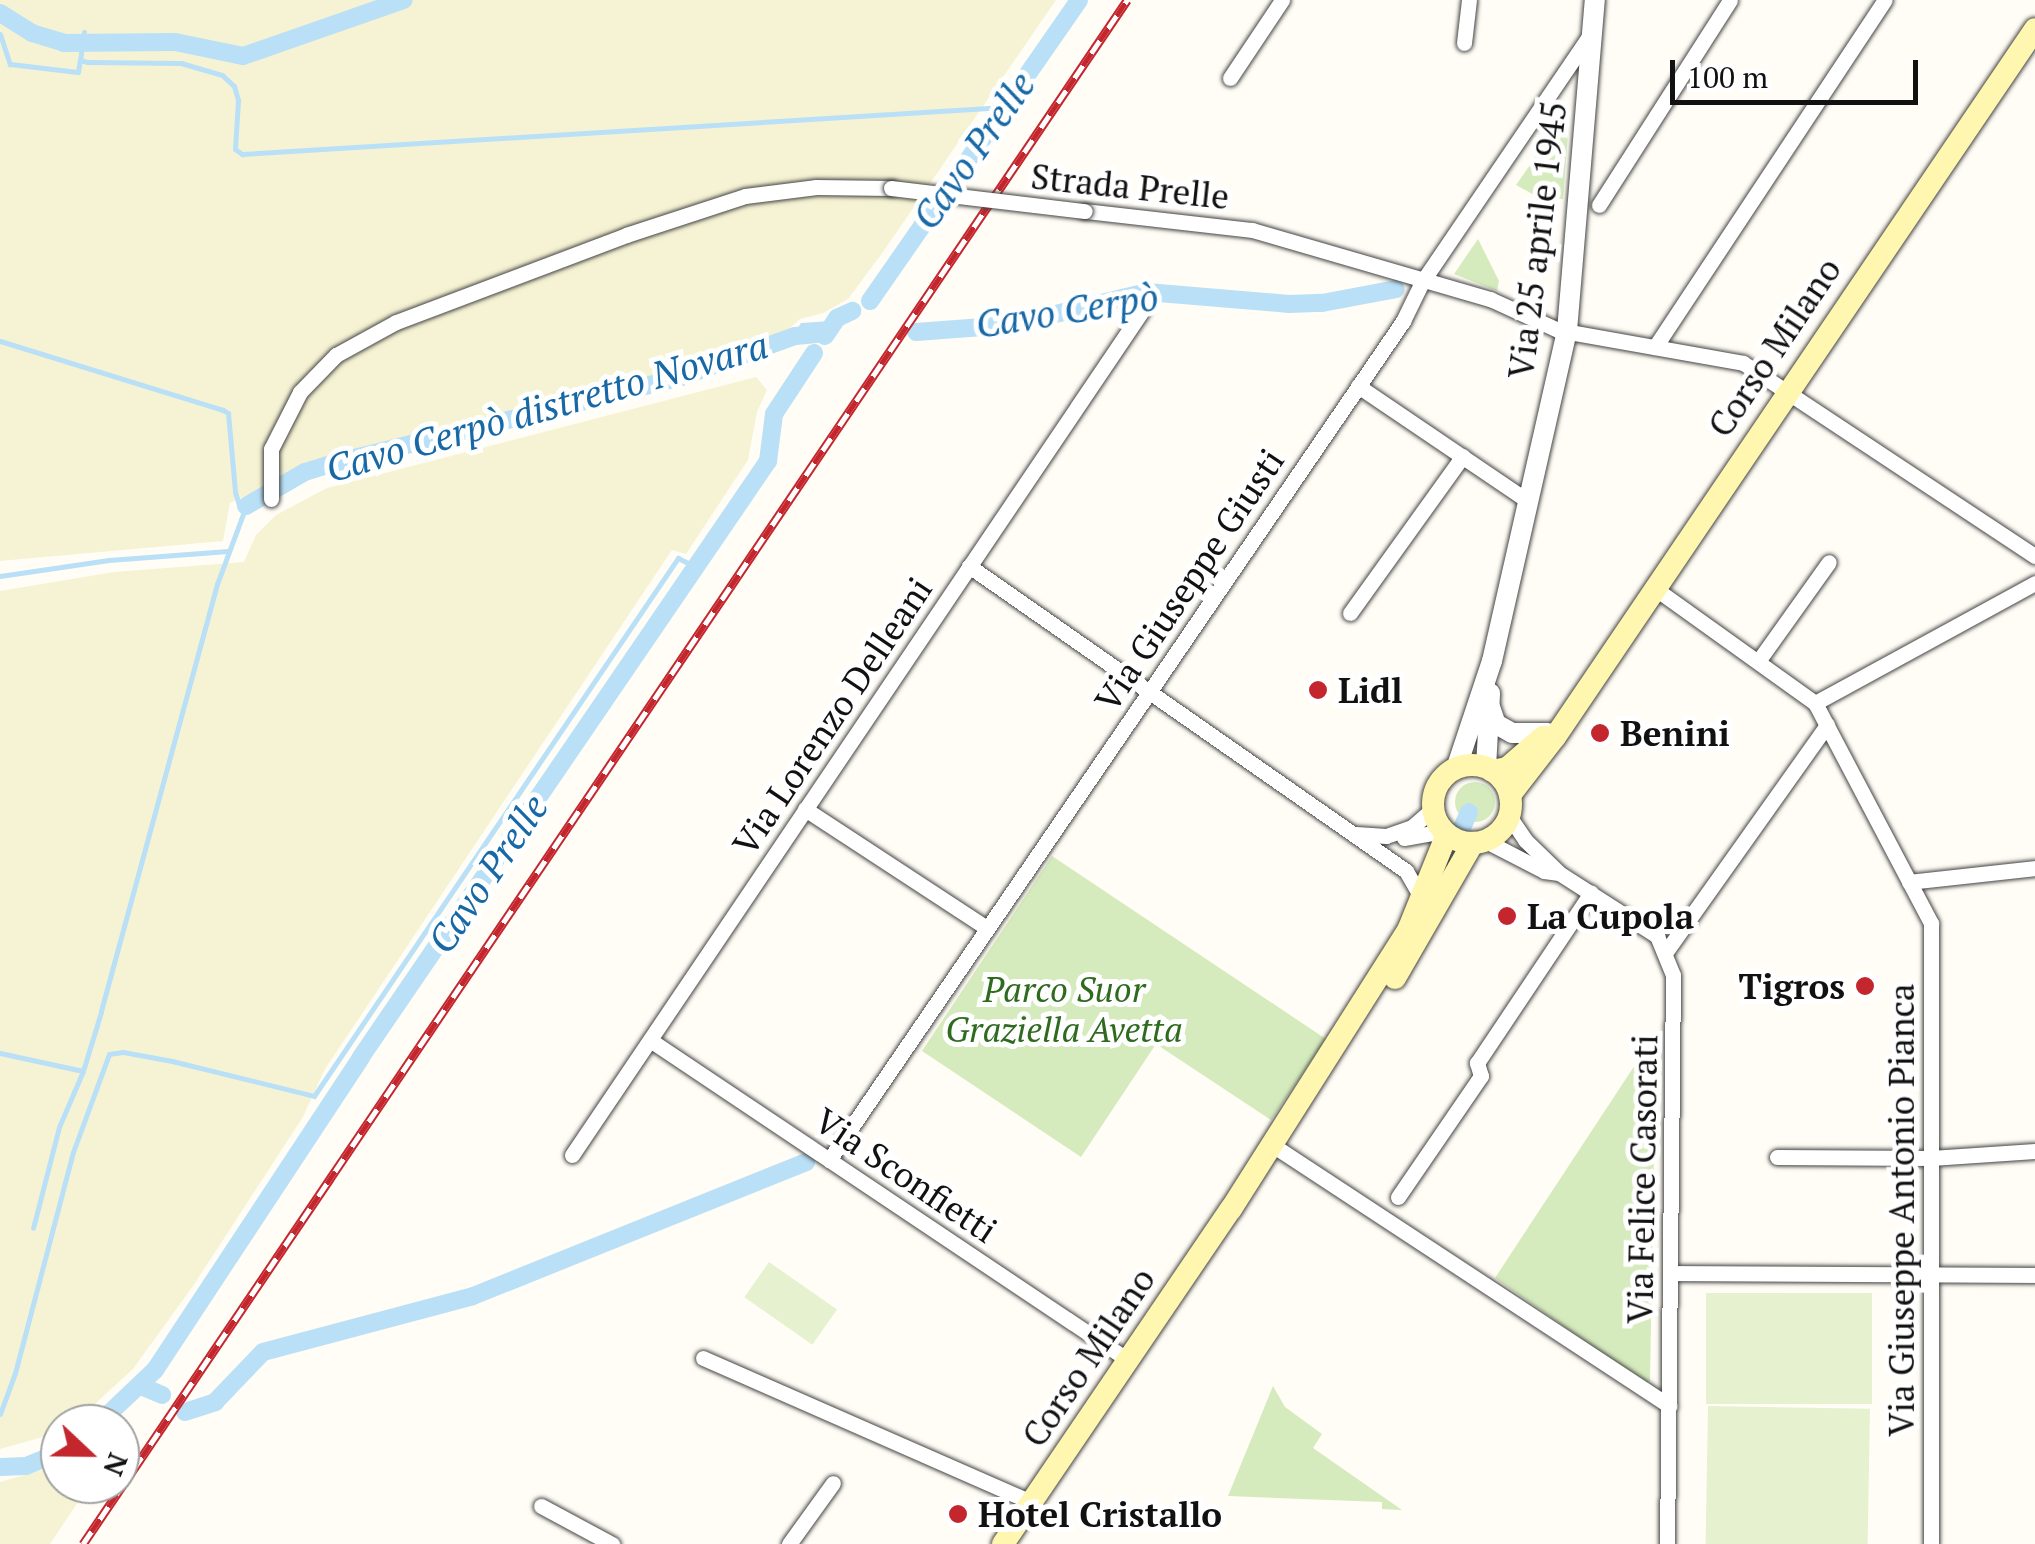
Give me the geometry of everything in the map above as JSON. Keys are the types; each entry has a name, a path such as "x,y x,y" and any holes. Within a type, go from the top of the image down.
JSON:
{"main road":[{"name":"Corso Milano","path":"1510,805 1653,587 2035,29"},
{"name":"Corso Milano","path":"1489,769 1507,768 1574,707"},
{"path":"1456,769 1489,769 1510,805 1498,832 1444,871 1446,832 1434,808 1438,786 1456,769"},
{"path":"1446,832 1480,842"},
{"name":"Corso Milano","path":"1002,1544 1230,1209 1409,928 1422,897 1444,871"},
{"name":"Corso Milano","path":"1230,1209 1280,1150 1425,933 1444,871"},
{"path":"1280,1150 1276,1146 1410,936 1409,928"}],"street":[{"path":"1230,78 1282,0"},
{"path":"1464,44 1469,0"},
{"name":"Via 25 aprile 1945","path":"1477,741 1567,332 1595,0"},
{"path":"1599,205 1730,0"},
{"path":"1655,347 1885,0"},
{"name":"Via Giuseppe Giusti","path":"829,1160 1358,386 1422,282 1592,30"},
{"name":"Strada Prelle","path":"270,495 271,449 300,392 336,355 396,322 626,235 745,196 816,188 891,188 1252,230 1490,299 1567,332 1743,363 2035,556"},
{"name":"Via Lorenzo Delleani","path":"572,1155 1142,311"},
{"path":"1358,386 1528,501"},
{"path":"1350,614 1463,456"},
{"path":"1758,660 1829,562"},
{"path":"970,566 1406,872 1422,897"},
{"path":"1653,587 1814,701 2035,584"},
{"name":"Via 25 aprile 1945","path":"1477,741 1489,706 1492,661"},
{"name":"Via Giuseppe Antonio Pianca","path":"1814,701 1931,924 1931,1544"},
{"path":"1489,706 1496,724 1512,732 1548,733"},
{"path":"1510,805 1525,840 1559,873 1657,936 1665,953 1827,725"},
{"path":"1456,769 1477,741 1489,769"},
{"path":"1414,832 1434,808"},
{"path":"806,809 987,928"},
{"path":"1356,836 1446,832"},
{"path":"1480,842 1544,871 1559,873"},
{"path":"1909,882 2035,868"},
{"path":"1398,1197 1481,1076 1477,1063 1591,894"},
{"name":"Via Felice Casorati","path":"1665,953 1673,974 1674,1018 1667,1544"},
{"name":"Via Sconfietti","path":"650,1040 1128,1360"},
{"path":"1280,1150 1669,1406"},
{"path":"1777,1157 1931,1158 2035,1151"},
{"path":"1670,1273 2035,1276"},
{"path":"704,1358 1031,1502"},
{"path":"790,1544 833,1483"},
{"path":"541,1506 612,1544"}],"shaded area":[{"path":"0,0 1056,0 883,252 848,299 823,313 800,319 784,333 690,368 309,465 230,503 223,541 0,561"},
{"path":"756,377 767,390 757,412 748,460 686,554 672,550 325,1069 303,1117 193,1286 133,1369 95,1404 40,1404 40,1438 0,1449 0,591 114,572 244,562 256,535 276,515 327,488"},
{"path":"40,1471 40,1504 77,1504 50,1544 0,1544 0,1482"}],"green space":[{"path":"1570,108 1563,199 1538,197 1516,185"},
{"path":"1478,239 1499,281 1497,291 1454,274"},
{"path":"1475,782 1489,788 1495,802 1489,816 1475,822 1461,816 1455,802 1461,788"},
{"name":"Parco Suor Graziella Avetta","path":"1052,856 1326,1039 1271,1120 1156,1044 1081,1157 922,1051"},
{"path":"1656,1033 1650,1381 1645,1383 1495,1278"},
{"path":"769,1262 837,1310 812,1345 744,1297"},
{"path":"1706,1293 1872,1293 1872,1404 1706,1404"},
{"path":"1273,1386 1285,1407 1322,1434 1313,1448 1402,1510 1382,1509 1382,1502 1228,1496"},
{"path":"1708,1406 1870,1409 1868,1544 1706,1544"}],"waterway":[{"path":"0,13 32,33 64,43 175,42 243,56 404,0"},
{"name":"Cavo Prelle","path":"870,301 1079,0"},
{"path":"84,32 80,60 181,63 222,75 234,86 238,100 235,149 242,154 1005,107"},
{"path":"0,34 10,64 78,72 80,60"},
{"name":"Cavo Cerpò","path":"916,332 1010,325 1147,292 1289,304 1322,303 1396,289"},
{"name":"Cavo Prelle","path":"825,336 837,318 852,311"},
{"path":"795,336 802,325 833,323"},
{"name":"Cavo Cerpò distretto Novara","path":"246,506 305,472 334,463 681,377 795,336 817,334"},
{"name":"Cavo Cerpò distretto Novara","path":"0,341 228,413 235,492 239,505 246,506 217,584 101,1012 83,1071 59,1127 33,1228"},
{"name":"Cavo Prelle","path":"119,1404 155,1370 361,1057 768,461 774,414 814,353"},
{"name":"Cavo Cerpò distretto Novara","path":"0,576 109,560 228,551"},
{"path":"0,1414 15,1373 73,1152 109,1054 123,1052 172,1061 314,1096 678,558 696,567"},
{"path":"1449,858 1469,812"},
{"name":"Cavo Cerpò distretto Novara","path":"0,1053 83,1071"},
{"path":"185,1412 215,1402 263,1352 473,1296 806,1162"},
{"path":"141,1386 162,1395"},
{"path":"0,1467 26,1466 40,1460"}],"railway":[{"path":"83,1544 1127,0"}],"place":[{"name":"Lidl","path":"1318,690"},
{"name":"Benini","path":"1600,733"},
{"name":"La Cupola","path":"1507,916"},
{"name":"Tigros","path":"1865,986"},
{"name":"Hotel Cristallo","path":"958,1514"}]}
